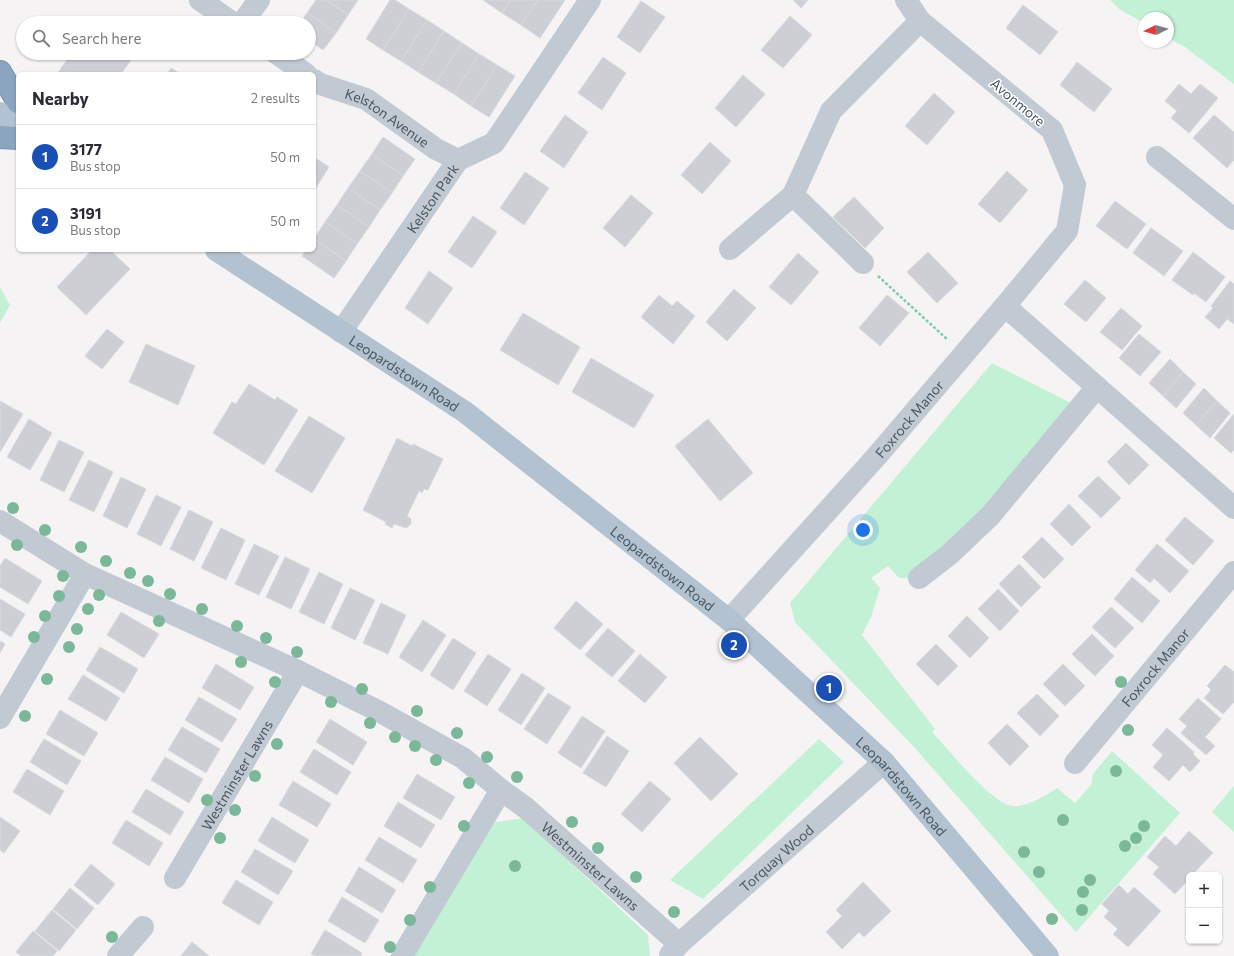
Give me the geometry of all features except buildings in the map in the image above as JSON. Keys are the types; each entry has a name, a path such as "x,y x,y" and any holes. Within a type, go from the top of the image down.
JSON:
{"highway":[{"path":"0,72 16,99"},
{"path":"0,137 16,138"}],"main road":[{"path":"0,113 16,123"},
{"name":"Leopardstown Road","path":"219,252 465,412 729,620 884,762 1048,956"}],"street":[{"path":"200,0 223,16"},
{"path":"247,16 259,0"},
{"name":"Kelston Park","path":"341,332 458,160 494,143 590,0"},
{"name":"Avonmore","path":"906,0 920,21 1052,130 1075,185 1067,231 1005,306"},
{"path":"730,249 793,195 831,111 920,21"},
{"path":"286,60 303,72"},
{"name":"Kelston Avenue","path":"316,81 366,99 436,149 458,160"},
{"path":"1156,157 1234,219"},
{"path":"793,195 863,263"},
{"path":"1005,306 1234,508"},
{"name":"Foxrock Manor","path":"729,620 876,457 1005,306"},
{"path":"919,578 950,554 990,516 1097,387"},
{"name":"Westminster Lawns","path":"0,521 86,574 298,671 382,713 462,758 501,790 526,808 674,950"},
{"name":"Foxrock Manor","path":"1075,763 1234,572"},
{"path":"0,718 86,574"},
{"name":"Westminster Lawns","path":"175,878 298,671"},
{"name":"Torquay Wood","path":"674,950 884,762"},
{"path":"402,956 501,790"},
{"path":"118,956 143,927"}],"path":[{"path":"863,263 964,354"}],"green space":[{"path":"1110,0 1234,0 1234,84 1185,47 1174,41 1174,12 1138,12 1138,20 1119,9"},
{"path":"0,287 10,305 0,323"},
{"path":"992,363 1071,403 998,492 950,544 912,578 899,578 888,566 871,578 880,588 871,617 862,635 935,729 932,732 982,786 1003,803 1012,806 1023,805 1042,797 1057,788 1075,803 1091,785 1093,774 1112,751 1180,813 1076,932 914,747 795,622 790,603"},
{"path":"819,739 844,762 703,899 670,880"},
{"path":"1234,786 1234,832 1212,812"},
{"path":"523,818 648,935 650,956 407,956 491,823"}],"place":[{"name":"3191","path":"734,645"},
{"name":"3177","path":"829,688"}]}
